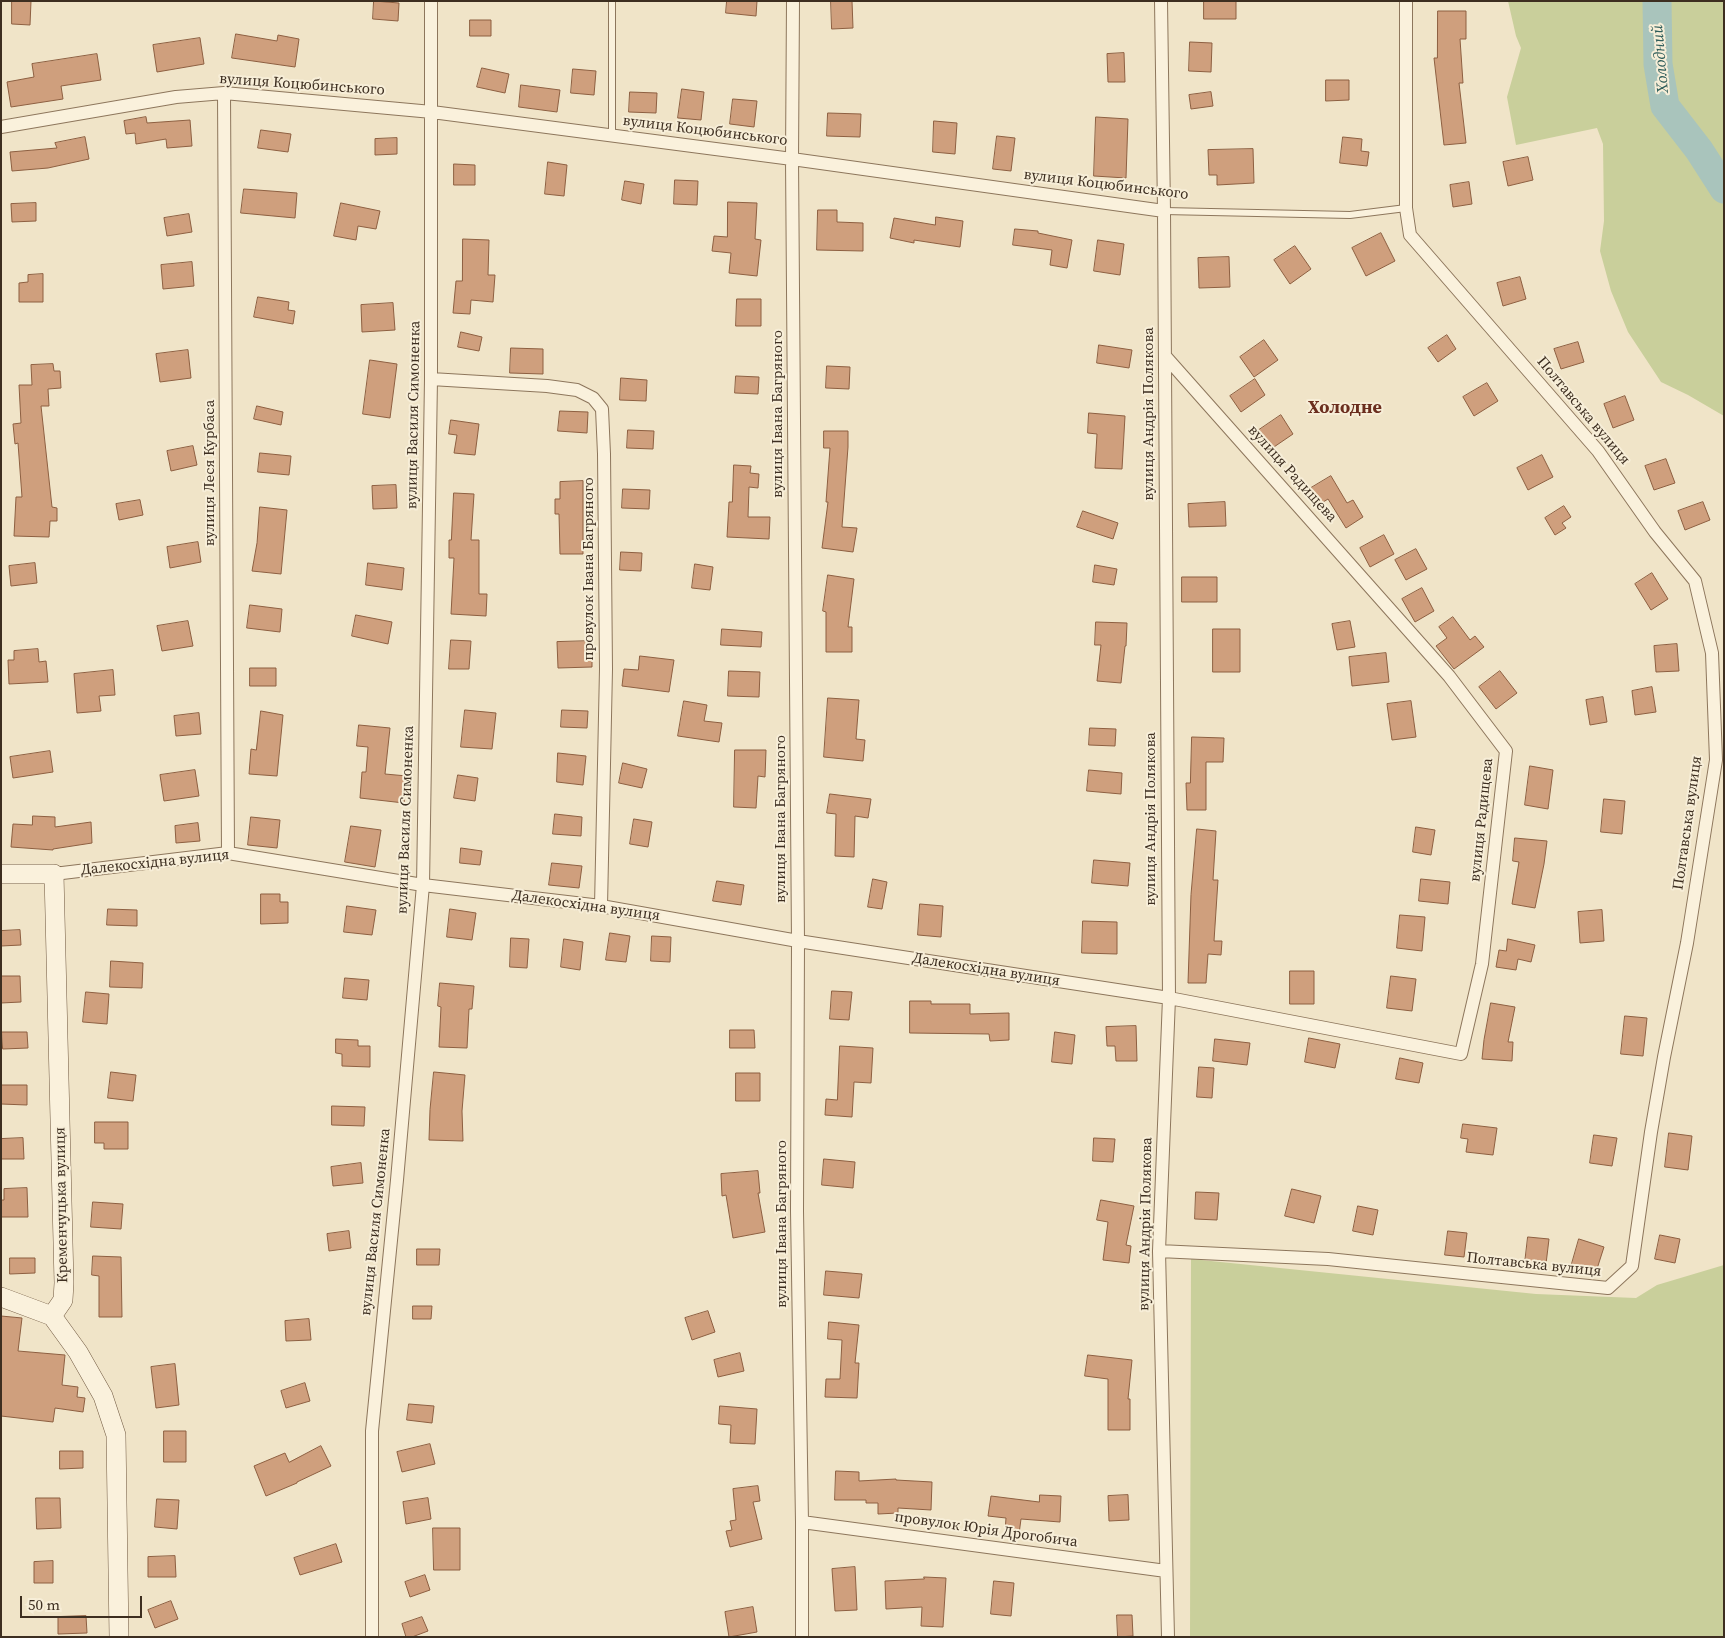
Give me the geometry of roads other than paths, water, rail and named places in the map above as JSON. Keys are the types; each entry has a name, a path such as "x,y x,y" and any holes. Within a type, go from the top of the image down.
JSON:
{"street":[{"name":"вулиця Василя Симоненка","path":"372,1637 372,1431 397,1180 423,885 431,379 431,1"},
{"name":"вулиця Івана Багряного","path":"793,1 792,158 798,940 797,1211 802,1637"},
{"name":"вулиця Андрія Полякова","path":"1161,1 1169,998 1159,1250 1168,1637"},
{"name":"Полтавська вулиця","path":"1159,1250 1328,1259 1608,1288 1632,1266 1650,1132 1687,943 1716,760 1712,653 1695,581 1655,532 1598,451 1410,235 1406,208 1406,1"},
{"name":"вулиця Коцюбинського","path":"1,127 176,97 224,93 432,112 792,158 1164,211"},
{"name":"вулиця Леся Курбаса","path":"224,93 228,853"},
{"name":"вулиця Радищева","path":"1165,356 1449,676 1506,751 1482,964 1460,1054 1169,998"},
{"name":"провулок Івана Багряного","path":"431,379 547,386 577,390 593,398 602,409 606,670 602,906"},
{"name":"Далекосхідна вулиця","path":"1,874 54,874 228,853 423,885 602,906 798,940 1169,998"},
{"name":"Кременчуцька вулиця","path":"52,1316 62,1300 64,1282 54,874"},
{"path":"1,1297 52,1316 78,1352 103,1396 116,1434 120,1637"},
{"name":"провулок Юрія Дрогобича","path":"802,1522 1166,1571"}],"lane":[{"path":"612,1 612,135"},
{"name":"вулиця Коцюбинського","path":"1164,211 1350,215 1406,208"}],"waterway":[{"name":"Холодний","path":"1657,1 1658,64 1665,106 1699,150 1724,189"}],"district":[{"name":"Холодне","path":"1345,408"}]}
